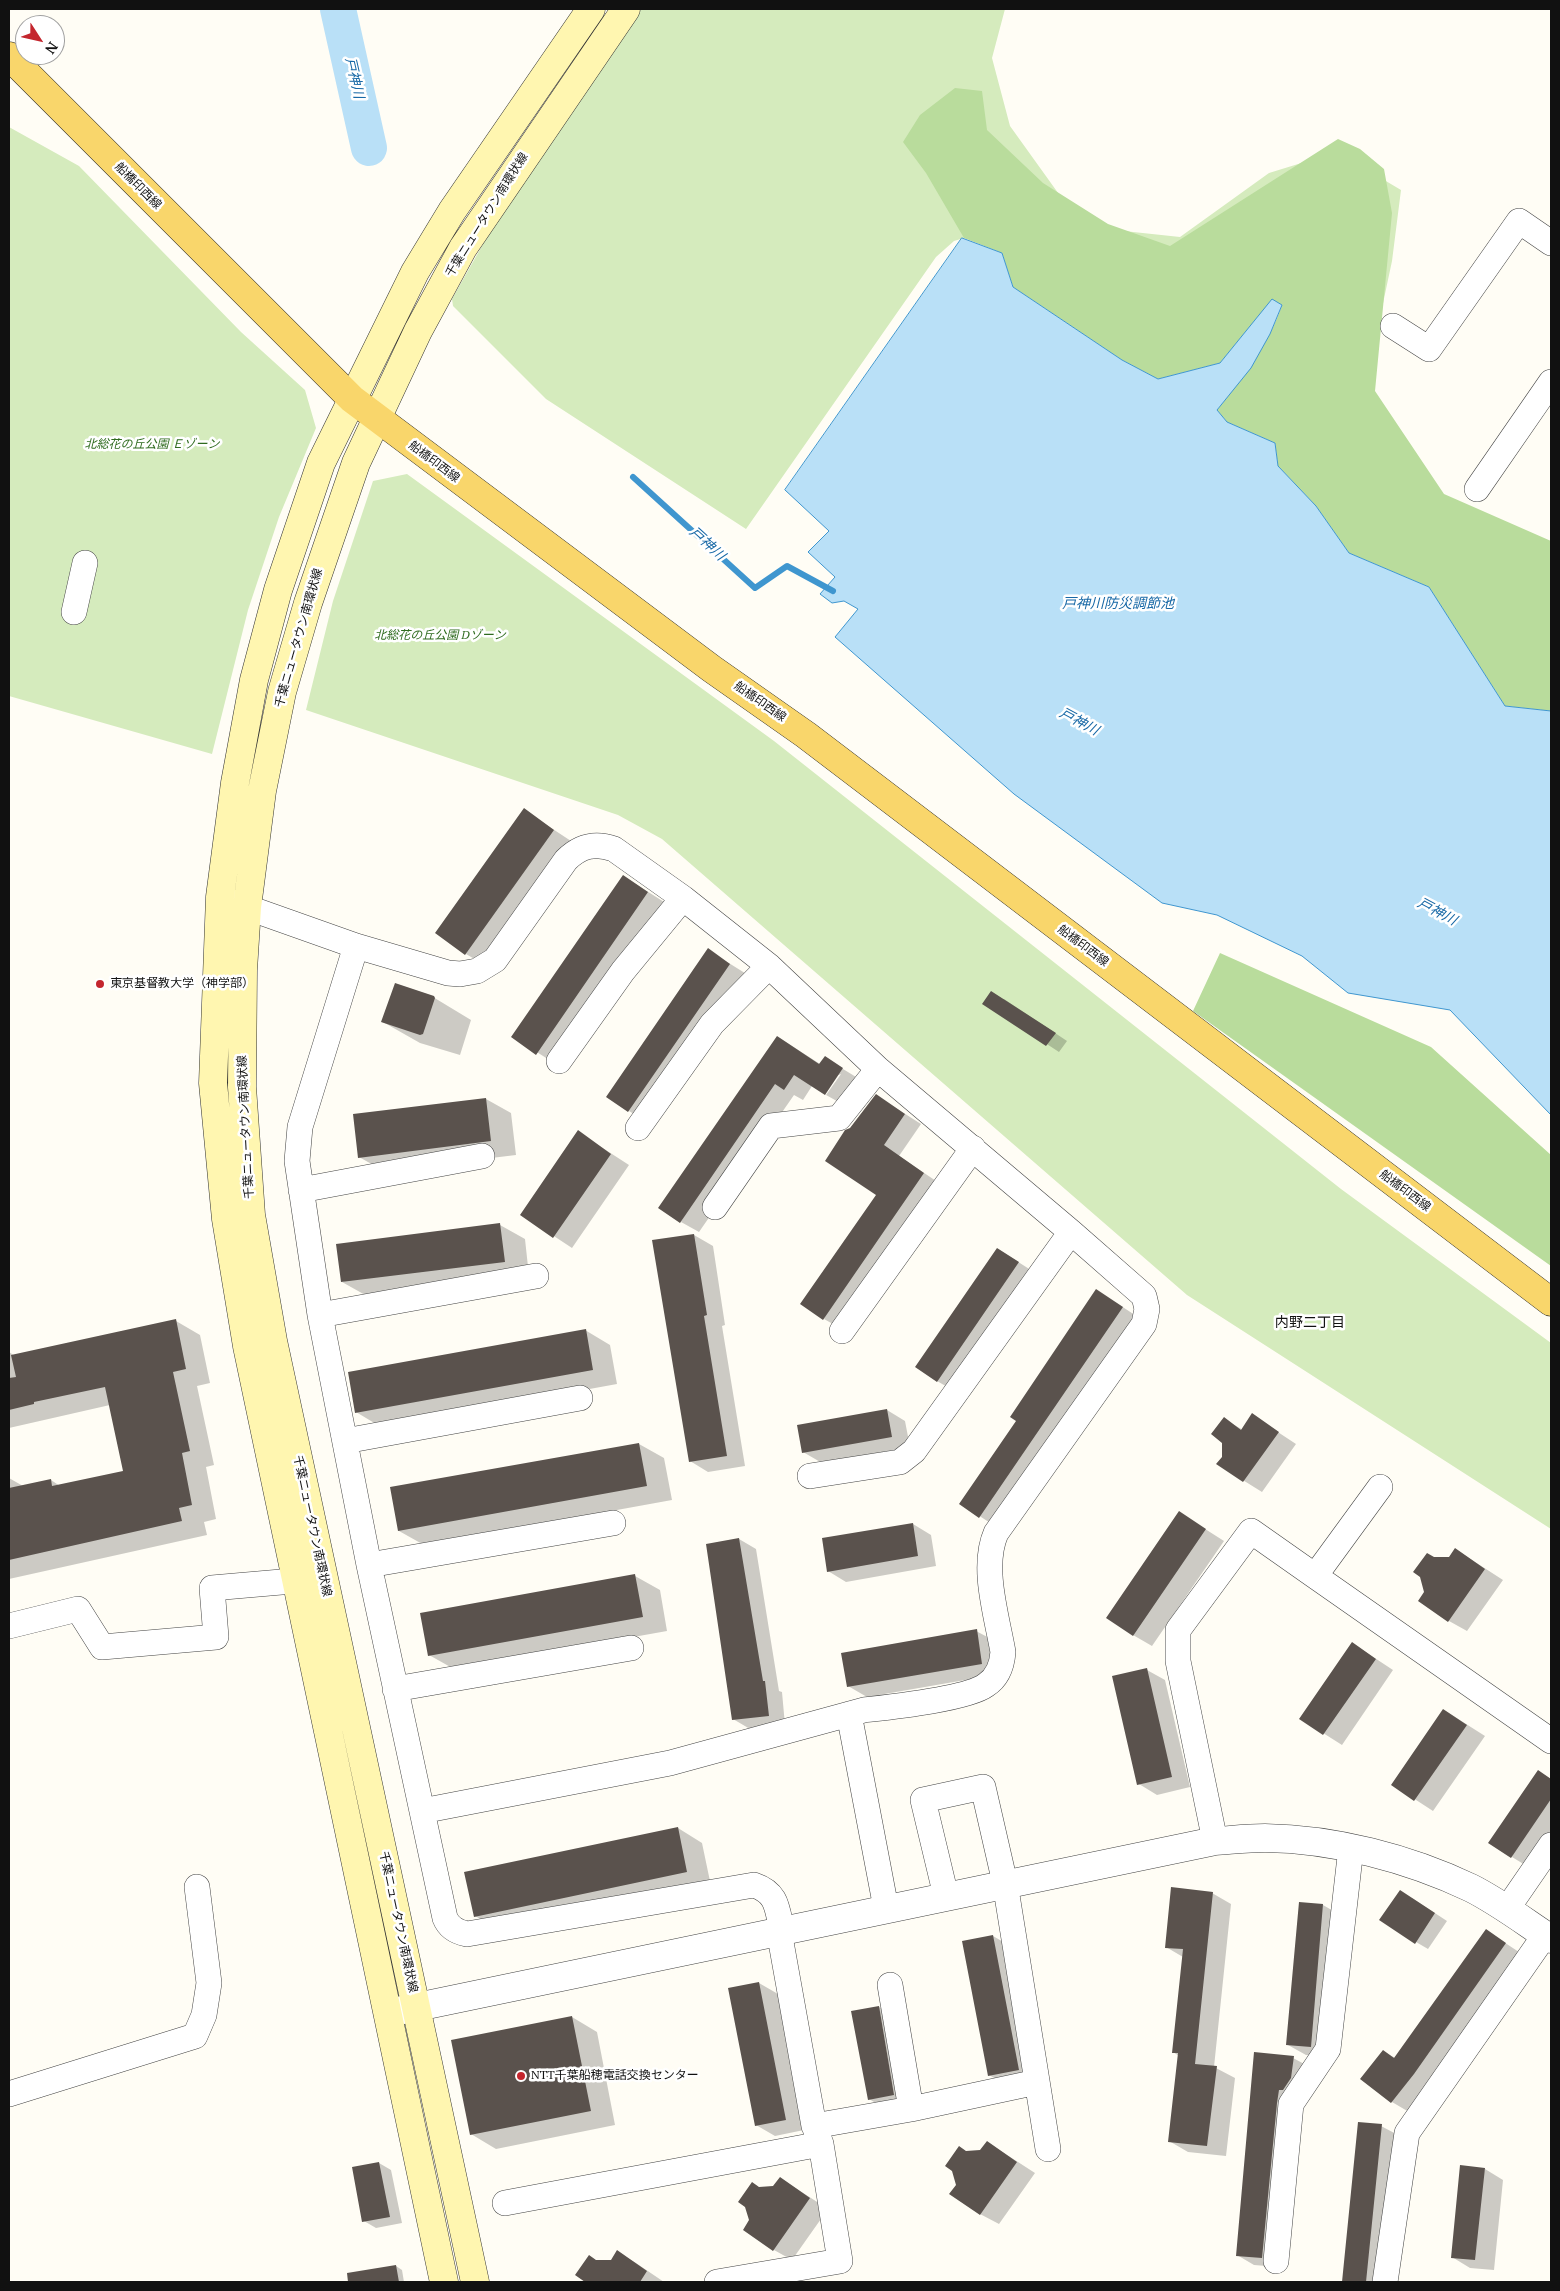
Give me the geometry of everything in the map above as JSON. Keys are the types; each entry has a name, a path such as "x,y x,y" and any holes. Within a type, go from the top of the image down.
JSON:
{"main road":[{"path":"444,2282 247,1346 226,1219 213,1082 220,897 235,783 260,657 278,590 321,463 415,272 452,211 591,9"},
{"name":"千葉ニュータウン南環状線","path":"475,2282 273,1341 251,1215 242,1087 247,907 262,791 282,692 308,603 356,463 378,420 418,331 463,248 626,9"},
{"name":"船橋印西線","path":"9,56 352,399 704,663 806,735 1551,1302"}],"street":[{"path":"1393,326 1429,349 1519,221 1551,244"},
{"path":"1477,489 1551,382"},
{"path":"74,612 85,563"},
{"path":"220,897 356,946 448,973 460,974 477,971 495,960 566,860 580,848 606,846 614,849 683,898 769,966 878,1069 1144,1296 1147,1308 1144,1324 996,1533 989,1569 1003,1652 1002,1663 997,1674 986,1685 974,1692 894,1707 864,1710 670,1762 422,1810"},
{"path":"559,1061 623,971 683,898"},
{"path":"356,946 300,1127 297,1161 320,1315 369,1565 445,1918 448,1925 460,1933 467,1934 754,1885 767,1889 773,1897 840,2261 716,2282"},
{"path":"638,1128 712,1024 769,966"},
{"path":"715,1207 771,1126 839,1118 878,1069"},
{"path":"842,1330 972,1148"},
{"path":"301,1190 482,1156"},
{"path":"810,1476 900,1462 914,1451 1071,1232"},
{"path":"320,1315 536,1276"},
{"path":"345,1441 580,1398"},
{"path":"1315,1576 1380,1487"},
{"path":"369,1565 613,1523"},
{"path":"1215,1841 1178,1660 1178,1630 1251,1531 1551,1741"},
{"path":"9,1626 78,1609 102,1647 216,1637 212,1588 324,1578"},
{"path":"395,1689 631,1648"},
{"path":"849,1714 886,1908"},
{"path":"946,1896 923,1800 983,1787 1005,1884 1048,2149"},
{"path":"388,2013 1215,1841 1265,1838 1351,1848 1390,1858 1471,1888 1507,1909 1548,1937 1407,2133 1385,2282"},
{"path":"1507,1909 1551,1845"},
{"path":"1276,2261 1291,2104 1328,2049 1351,1848"},
{"path":"9,2094 194,2036 204,2015 209,1983 197,1886"},
{"path":"890,1985 911,2109"},
{"path":"505,2203 817,2135 911,2109 1037,2082"}],"green space":[{"path":"639,9 1005,9 992,58 1010,126 1071,211 1124,231 1180,237 1269,173 1337,152 1401,190 1392,261 1382,308 964,238 954,241 936,257 746,529 546,399 453,306 452,299 487,237"},
{"path":"955,88 982,91 987,130 1043,183 1108,224 1170,246 1338,139 1360,149 1384,169 1392,213 1375,391 1444,494 1551,541 1551,711 1505,706 1429,587 1349,553 1316,506 1278,466 1275,443 1227,422 1217,410 1262,348 1282,305 1272,300 1220,363 1158,379 1122,360 1013,287 1002,253 964,238 926,173 903,142 920,115"},
{"name":"北総花の丘公園 Ｅゾーン","path":"9,127 79,166 241,332 305,390 316,428 279,517 248,610 212,754 9,696"},
{"name":"北総花の丘公園 Dゾーン","path":"407,474 774,741 1341,1189 1551,1343 1551,1529 1187,1295 662,839 618,815 306,710 333,601 373,481"},
{"path":"1220,953 1431,1047 1551,1155 1551,1266 1193,1011"}],"water":[{"name":"戸神川防災調節池","path":"962,238 1002,253 1013,287 1122,360 1158,379 1220,363 1272,299 1282,305 1270,334 1251,368 1217,410 1227,422 1275,443 1278,466 1316,506 1349,553 1429,587 1505,706 1551,711 1551,1115 1450,1010 1348,993 1302,956 1217,915 1162,903 1014,794 835,637 858,609 844,601 832,603 820,594 835,577 808,552 829,531 785,490"}],"building":[{"path":"524,808 554,830 465,955 435,933"},
{"path":"623,875 648,892 536,1055 511,1037"},
{"path":"708,948 730,964 628,1112 606,1097"},
{"path":"395,983 434,996 435,998 423,1034 420,1035 381,1022"},
{"path":"991,991 1056,1033 1046,1046 982,1004"},
{"path":"777,1036 819,1064 825,1056 843,1068 825,1095 794,1075 784,1090 775,1084 680,1223 658,1208"},
{"path":"876,1094 905,1114 884,1145 924,1173 823,1320 800,1304 876,1195 825,1161 845,1130 850,1128"},
{"path":"486,1098 491,1141 358,1158 353,1114"},
{"path":"578,1130 611,1154 553,1238 520,1215"},
{"path":"500,1223 505,1262 341,1282 336,1244"},
{"path":"694,1234 707,1315 704,1316 727,1456 689,1462 652,1240"},
{"path":"997,1248 1019,1262 937,1382 915,1367"},
{"path":"1096,1289 1123,1307 979,1518 959,1504 1016,1421 1010,1417"},
{"path":"176,1319 186,1369 173,1372 190,1451 182,1453 192,1505 179,1508 182,1521 9,1560 9,1488 51,1479 52,1486 123,1471 105,1387 34,1402 34,1404 9,1410 9,1378 16,1377 11,1355"},
{"path":"586,1329 593,1370 355,1413 348,1372"},
{"path":"887,1409 892,1437 802,1453 797,1425"},
{"path":"1252,1413 1279,1432 1243,1482 1216,1464 1222,1457 1222,1443 1211,1434 1224,1417 1241,1430"},
{"path":"639,1443 647,1486 398,1531 390,1487"},
{"path":"1179,1511 1206,1529 1133,1636 1106,1618"},
{"path":"913,1523 918,1556 827,1572 822,1538"},
{"path":"739,1538 763,1681 765,1681 769,1716 732,1720 706,1544"},
{"path":"1455,1548 1485,1569 1448,1622 1418,1601 1424,1592 1420,1577 1413,1572 1427,1553 1434,1557 1449,1557"},
{"path":"635,1574 643,1617 428,1656 420,1613"},
{"path":"977,1629 982,1664 847,1687 841,1653"},
{"path":"1352,1642 1376,1659 1323,1735 1299,1719"},
{"path":"1147,1668 1172,1777 1137,1785 1112,1676"},
{"path":"1443,1709 1467,1725 1414,1801 1391,1785"},
{"path":"1538,1770 1551,1779 1551,1799 1511,1858 1488,1843"},
{"path":"678,1827 687,1872 474,1917 464,1872"},
{"path":"1171,1887 1213,1892 1195,2064 1217,2066 1207,2146 1168,2142 1178,2053 1172,2053 1183,1949 1165,1948"},
{"path":"1400,1890 1435,1913 1415,1944 1379,1920"},
{"path":"1299,1902 1323,1904 1311,2047 1286,2045"},
{"path":"1486,1929 1506,1943 1414,2074 1391,2103 1360,2079 1383,2050 1394,2058"},
{"path":"993,1935 1019,2070 988,2076 962,1941"},
{"path":"759,1982 786,2120 755,2126 728,1988"},
{"path":"879,2006 894,2095 868,2100 851,2011"},
{"name":"NTT千葉船穂電話交換センター","path":"572,2016 591,2111 470,2135 451,2040"},
{"path":"1254,2052 1294,2056 1291,2078 1283,2090 1279,2090 1262,2258 1236,2256"},
{"path":"1358,2122 1382,2124 1366,2282 1342,2282"},
{"path":"987,2141 1017,2162 980,2215 949,2194 956,2185 952,2171 945,2166 959,2146 966,2151 980,2150"},
{"path":"379,2162 390,2217 362,2222 352,2167"},
{"path":"1460,2165 1485,2168 1475,2260 1451,2258"},
{"path":"780,2177 810,2198 773,2251 743,2230 749,2220 745,2207 738,2202 752,2182 759,2187 773,2186"},
{"path":"617,2250 647,2271 640,2282 585,2282 575,2275 589,2255 596,2260 611,2260"},
{"path":"396,2265 399,2282 348,2282 347,2273"}],"waterway":[{"name":"戸神川","path":"338,9 369,148"},
{"name":"戸神川","path":"633,477 755,588 787,566 833,591"}],"place":[{"name":"東京基督教大学（神学部）","path":"100,984"},
{"name":"NTT千葉船穂電話交換センター","path":"521,2076"}],"district":[{"name":"内野二丁目","path":"1310,1323"}]}
